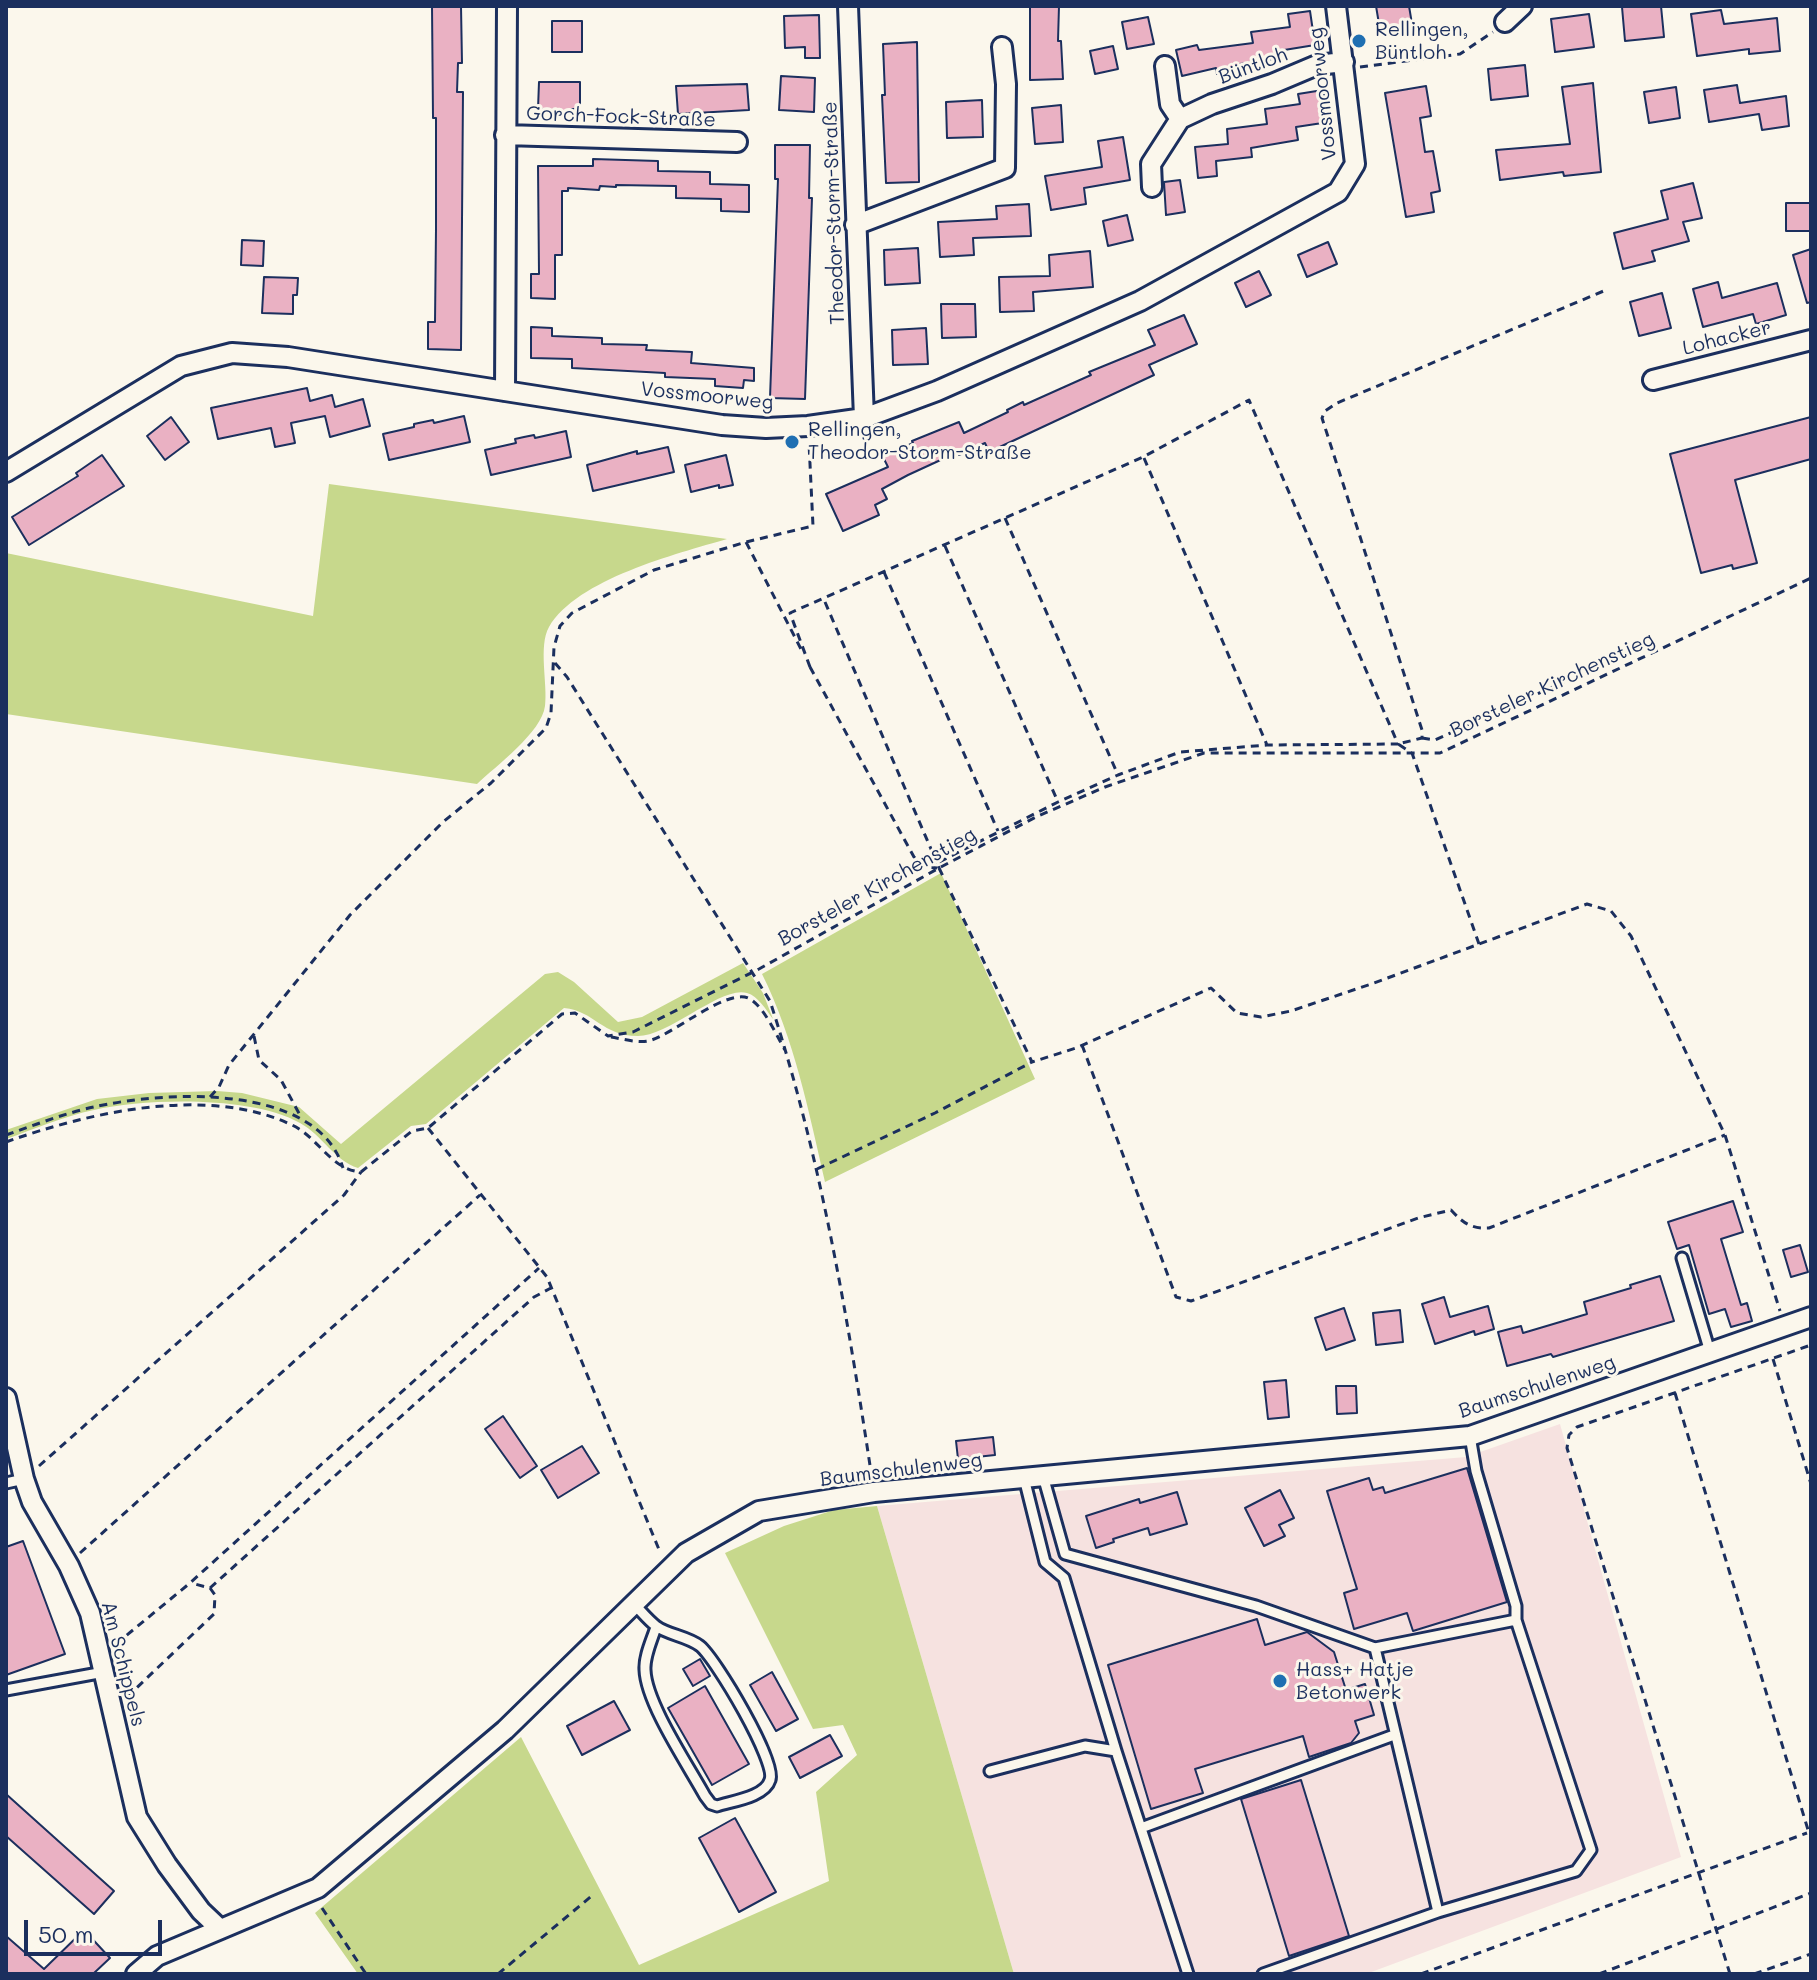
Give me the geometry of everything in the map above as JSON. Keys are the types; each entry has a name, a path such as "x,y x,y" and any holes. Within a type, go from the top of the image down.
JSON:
{"street":[{"path":"505,391 507,6"},
{"name":"Theodor-Storm-Straße","path":"848,6 864,418"},
{"name":"Vossmoorweg","path":"6,472 181,366 232,353 288,357 722,425 766,428 808,426 864,418 937,391 1140,301 1338,192 1355,164 1336,6"},
{"path":"1505,22 1522,6"},
{"path":"855,225 1005,168 1006,84 1002,47"},
{"name":"Büntloh","path":"1180,119 1317,65 1344,66"},
{"path":"1152,187 1151,164 1180,119 1170,104 1165,66"},
{"name":"Gorch-Fock-Straße","path":"505,135 737,142"},
{"name":"Lohacker","path":"1653,380 1811,340"},
{"name":"Baumschulenweg","path":"136,1974 157,1956 318,1888 505,1730 686,1553 759,1511 874,1492 1470,1436 1811,1317"},
{"name":"Am Schippels","path":"6,1400 15,1481 32,1502 69,1566 90,1613 137,1817 201,1911 220,1929"}],"lane":[{"path":"1682,1258 1710,1352"},
{"path":"1263,1974 1438,1912 1576,1871 1591,1850 1516,1620 1516,1606 1476,1471 1470,1436"},
{"path":"1034,1477 1065,1554 1256,1606 1375,1648 1516,1620"},
{"path":"1034,1477 1045,1562 1064,1578 1188,1974"},
{"path":"634,1604 656,1627 698,1644 727,1682 767,1757 770,1781 758,1792 717,1806 705,1796 655,1704 647,1681 645,1662 656,1627"},
{"path":"1375,1648 1438,1912"},
{"path":"6,1690 102,1664"},
{"path":"1141,1828 1394,1735"},
{"path":"990,1771 1085,1746 1116,1751"}],"path":[{"path":"1344,66 1460,54 1483,41 1505,22"},
{"path":"1422,738 1322,418 1325,411 1337,403 1606,290"},
{"path":"810,667 790,613 1143,457 1249,400 1398,744 1412,753 1479,944"},
{"path":"210,1097 219,1087 229,1065 350,915 443,822 491,783 546,728 551,713 554,647 560,626 572,613 654,570 746,542 813,526 808,426"},
{"path":"1143,457 1267,745"},
{"path":"1005,518 1118,775"},
{"path":"746,542 854,751 914,857 925,867 938,866 998,831 1058,802 1180,752 1267,745 1398,744 1422,738 1435,740 1564,682"},
{"path":"944,545 1058,802"},
{"path":"884,572 998,831"},
{"name":"Borsteler Kirchenstieg","path":"608,1036 633,1032 753,970 938,866 1105,787 1204,753 1440,753 1811,578"},
{"path":"824,600 938,866 1032,1062"},
{"path":"553,661 567,677 770,1001 788,1055 817,1169 856,1372 874,1492"},
{"path":"817,1169 935,1113 1032,1062 1082,1045 1211,988 1237,1013 1261,1017 1333,998 1587,904 1611,911 1631,936 1725,1135 1785,1326"},
{"path":"15,1481 344,1195 361,1172 412,1131 428,1128 562,1014 575,1013 608,1036 650,1041 721,1003 741,996 750,999 760,1009 788,1055"},
{"path":"254,1036 259,1060 281,1080 302,1119"},
{"path":"1082,1045 1176,1297 1182,1300 1191,1301 1418,1218 1451,1210 1463,1223 1489,1228 1725,1135"},
{"path":"6,1135 93,1107 150,1099 210,1097 278,1108 302,1119 331,1142 343,1168"},
{"path":"6,1142 125,1109 205,1106 247,1111 294,1125 314,1139 343,1168 361,1172"},
{"path":"428,1128 539,1268 551,1288 668,1571"},
{"path":"69,1566 480,1195"},
{"path":"102,1664 130,1634 539,1268"},
{"path":"210,1588 534,1297 551,1288"},
{"path":"1730,1974 1567,1448 1569,1435 1577,1427 1811,1345"},
{"path":"1773,1359 1811,1484"},
{"path":"1421,1974 1810,1832 1675,1393"},
{"path":"114,1712 134,1688 214,1614 215,1595 210,1588 190,1583"},
{"path":"1599,1974 1811,1893"},
{"path":"498,1974 594,1894"},
{"path":"321,1908 366,1974"},
{"path":"1754,1974 1811,1954"}],"shaded area":[{"name":"Hass+ Hatje Betonwerk","path":"1560,1424 1681,1857 1366,1974 1014,1974 877,1506 1466,1457"}],"green space":[{"path":"329,484 727,539 629,571 581,595 563,610 549,627 544,644 546,697 542,716 517,748 477,784 6,714 6,553 313,616"},
{"path":"941,873 1035,1079 825,1182 792,1049 762,974"},
{"path":"743,963 763,993 773,1019 758,1000 747,993 724,996 665,1028 638,1036 616,1032 584,1014 564,1008 426,1124 411,1126 358,1168 342,1160 300,1123 280,1114 228,1104 170,1102 116,1106 72,1116 6,1139 6,1130 97,1099 149,1093 217,1091 242,1093 299,1107 341,1144 545,974 558,972 574,982 618,1022 642,1017"},
{"path":"877,1506 1014,1974 358,1974 315,1913 521,1737 639,1965 829,1881 816,1792 857,1755 843,1725 813,1729 725,1553 784,1526 834,1510"}],"building":[{"path":"432,6 461,6 462,63 458,63 457,92 463,92 461,350 428,349 428,322 435,322 436,118 433,118"},
{"path":"1030,6 1059,6 1058,41 1061,41 1063,79 1030,80"},
{"path":"1376,6 1409,6 1412,24 1380,30"},
{"path":"1661,6 1664,37 1625,41 1622,7"},
{"path":"1721,10 1724,24 1777,18 1780,51 1749,54 1749,49 1697,56 1691,14"},
{"path":"1310,11 1315,45 1278,51 1279,58 1240,64 1242,71 1217,74 1216,68 1182,76 1176,50 1197,45 1199,50 1253,43 1251,32 1290,27 1288,14"},
{"path":"1589,14 1594,47 1555,52 1551,19"},
{"path":"819,15 820,58 805,58 805,47 785,48 784,16"},
{"path":"1148,17 1154,44 1127,49 1122,22"},
{"path":"552,21 582,21 582,52 552,52"},
{"path":"917,42 919,182 886,183 883,44"},
{"path":"1113,46 1118,69 1095,74 1090,51"},
{"path":"1525,65 1528,96 1491,100 1488,69"},
{"path":"781,76 815,78 814,112 779,110"},
{"path":"539,82 580,82 580,109 572,109 573,113 538,109"},
{"path":"1593,83 1601,172 1564,176 1563,172 1500,180 1496,150 1570,144 1562,87"},
{"path":"747,84 749,110 678,114 676,86"},
{"path":"1737,85 1740,103 1786,96 1789,126 1762,130 1759,114 1709,122 1704,90"},
{"path":"1426,86 1431,116 1420,118 1425,152 1433,151 1440,191 1431,193 1434,212 1406,217 1385,93"},
{"path":"1676,87 1680,118 1649,123 1644,92"},
{"path":"1323,90 1329,122 1296,127 1298,140 1251,148 1252,157 1216,161 1217,176 1198,178 1195,147 1228,144 1227,129 1267,124 1265,109 1300,104 1298,94"},
{"path":"982,100 983,137 947,138 946,102"},
{"path":"1061,105 1063,142 1035,144 1032,108"},
{"path":"1123,137 1130,180 1084,188 1086,204 1051,210 1045,176 1102,167 1098,141"},
{"path":"775,145 810,145 809,198 812,198 805,399 770,398 778,179 775,179"},
{"path":"593,159 658,161 658,171 710,172 710,184 749,185 749,212 721,211 721,199 676,198 676,186 616,185 600,186 599,190 568,188 568,191 562,191 562,255 555,255 555,299 531,298 531,274 539,274 538,166 593,166"},
{"path":"1180,180 1185,212 1166,215 1164,182"},
{"path":"1693,183 1702,218 1683,222 1689,241 1652,251 1655,261 1623,269 1614,233 1668,219 1661,191"},
{"path":"1786,203 1811,203 1811,231 1786,231"},
{"path":"1029,204 1031,236 973,238 974,255 940,257 938,222 997,219 996,206"},
{"path":"1127,215 1133,240 1108,246 1103,221"},
{"path":"242,240 264,241 263,266 241,265"},
{"path":"1328,242 1337,264 1307,277 1298,255"},
{"path":"918,248 920,283 885,285 884,250"},
{"path":"1811,249 1811,302 1807,303 1793,255"},
{"path":"1090,251 1093,287 1033,292 1034,311 1000,312 999,277 1050,276 1049,255"},
{"path":"1259,271 1271,295 1246,307 1235,283"},
{"path":"264,277 298,278 297,295 293,295 293,314 262,313"},
{"path":"1718,282 1722,298 1777,283 1786,315 1756,324 1753,314 1703,327 1693,289"},
{"path":"1662,293 1671,328 1639,336 1630,302"},
{"path":"941,304 975,304 976,337 942,338"},
{"path":"1184,315 1197,344 1149,365 1154,375 989,452 985,443 908,475 882,489 887,499 875,505 879,515 843,531 826,494 888,467 883,457 912,441 959,422 964,433 1023,402 1024,405 1091,375 1089,372 1155,345 1148,330"},
{"path":"531,327 552,328 552,336 602,338 602,344 647,345 646,350 692,352 691,363 754,368 754,381 744,380 743,388 715,386 715,379 572,368 572,359 531,358"},
{"path":"926,328 928,364 893,365 892,330"},
{"path":"307,388 310,401 332,395 335,407 363,399 370,426 330,437 325,416 291,423 295,443 275,447 271,428 218,439 211,408"},
{"path":"464,416 470,442 389,460 383,434 414,427 414,424"},
{"path":"171,417 189,442 165,460 147,436"},
{"path":"1811,417 1811,459 1735,480 1757,563 1733,569 1732,565 1701,573 1670,454"},
{"path":"566,431 571,457 491,475 485,450 516,443 515,439"},
{"path":"668,447 674,472 593,491 587,465 637,451 637,454"},
{"path":"102,455 124,486 29,545 12,517 78,476 76,473"},
{"path":"726,455 733,485 691,492 685,465"},
{"path":"1733,1201 1743,1232 1721,1239 1741,1305 1747,1303 1752,1321 1731,1327 1725,1309 1709,1314 1689,1245 1677,1249 1668,1222"},
{"path":"1800,1245 1808,1272 1791,1277 1783,1250"},
{"path":"1660,1276 1674,1321 1553,1357 1551,1354 1507,1366 1498,1332 1521,1326 1523,1333 1587,1314 1584,1302"},
{"path":"1444,1297 1450,1317 1488,1306 1494,1329 1475,1335 1474,1331 1435,1344 1422,1304"},
{"path":"1344,1308 1355,1340 1326,1350 1315,1318"},
{"path":"1400,1310 1403,1342 1376,1345 1373,1313"},
{"path":"1286,1380 1289,1417 1268,1419 1264,1382"},
{"path":"1336,1386 1356,1386 1357,1413 1337,1414"},
{"path":"503,1416 537,1466 520,1478 485,1429"},
{"path":"993,1437 995,1455 958,1459 956,1441"},
{"path":"582,1446 599,1473 558,1498 541,1470"},
{"path":"1467,1468 1507,1602 1413,1631 1407,1613 1354,1629 1344,1593 1357,1589 1327,1491 1369,1478 1373,1490 1383,1487 1385,1493"},
{"path":"1280,1490 1294,1518 1279,1525 1285,1536 1264,1546 1245,1508"},
{"path":"1177,1492 1187,1524 1150,1535 1148,1528 1096,1548 1086,1516 1139,1499 1140,1503"},
{"path":"23,1541 65,1654 6,1675 6,1547"},
{"path":"1257,1619 1265,1645 1307,1632 1334,1652 1346,1690 1365,1684 1374,1715 1355,1721 1359,1733 1351,1743 1309,1757 1303,1736 1195,1769 1203,1793 1151,1809 1108,1665"},
{"path":"700,1659 710,1676 693,1686 683,1669"},
{"path":"772,1672 798,1719 776,1731 750,1685"},
{"path":"705,1686 749,1764 712,1785 668,1708"},
{"path":"614,1701 630,1730 582,1755 567,1726"},
{"path":"830,1735 842,1756 800,1778 789,1757"},
{"path":"1301,1780 1349,1936 1289,1956 1241,1799"},
{"path":"6,1794 114,1891 94,1914 6,1836"},
{"path":"735,1818 776,1892 739,1912 699,1838"},
{"path":"84,1930 110,1958 93,1974 6,1974 6,1936 44,1969"}],"place":[{"name":"Rellingen, Büntloh","path":"1359,41"},
{"name":"Rellingen, Theodor-Storm-Straße","path":"792,442"},
{"name":"Hass+ Hatje Betonwerk","path":"1280,1681"}]}
